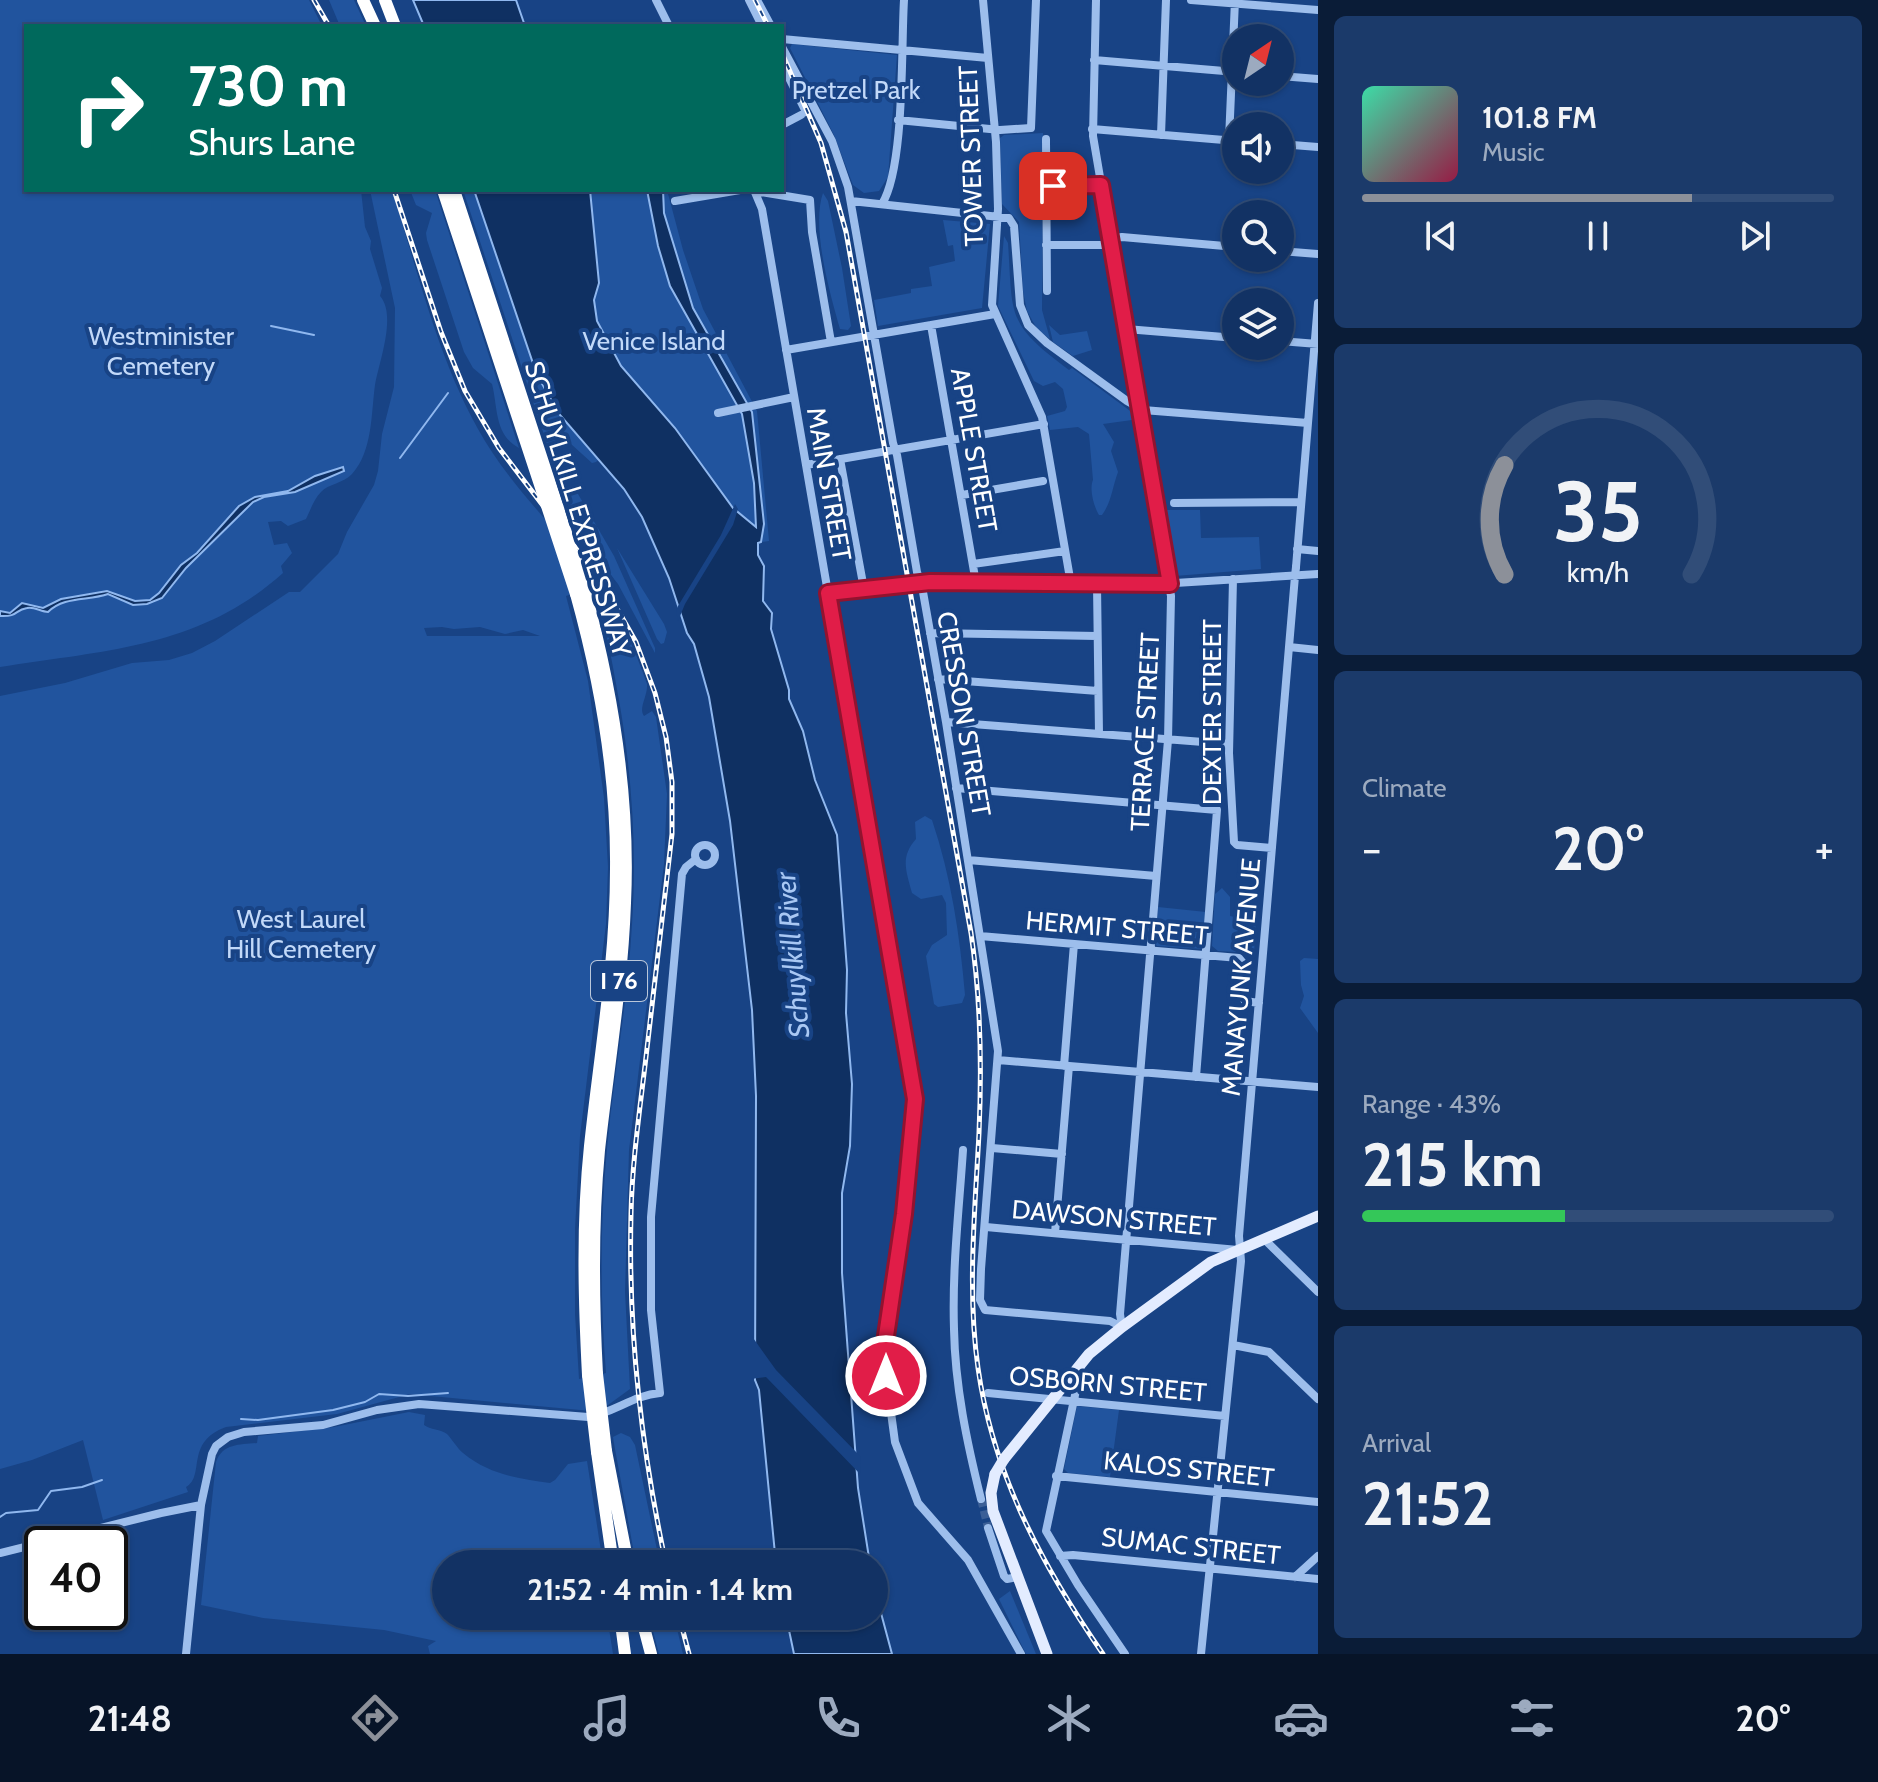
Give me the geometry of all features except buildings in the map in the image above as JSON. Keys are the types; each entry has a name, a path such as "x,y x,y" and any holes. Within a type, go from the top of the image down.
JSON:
{"highway":[{"path":"363,0 374,24"},
{"path":"385,0 394,24"},
{"name":"SCHUYLKILL EXPRESSWAY","path":"444,192 580,593"},
{"name":"SCHUYLKILL EXPRESSWAY","path":"455,192 580,593 605,722 616,828 613,947 586,1200 584,1267 612,1550"},
{"name":"SCHUYLKILL EXPRESSWAY","path":"601,1452 625,1550"},
{"path":"622,1630 625,1654"},
{"path":"645,1630 651,1654"}],"main road":[{"path":"1047,1654 993,1511 991,1493 995,1474 1004,1459 1082,1362 1122,1327 1201,1268 1318,1216"}],"street":[{"path":"749,0 761,24"},
{"path":"757,0 770,24"},
{"path":"882,204 892,182 904,0"},
{"name":"TOWER STREET","path":"983,0 998,217 992,302 1044,424 1071,584"},
{"path":"898,120 994,129 1025,130 1032,126 1036,0"},
{"name":"TERRACE STREET","path":"1096,0 1092,129 1170,584 1168,740 1120,1314 1122,1327"},
{"path":"1161,135 1166,0"},
{"path":"1191,0 1318,10"},
{"path":"658,1 668,24"},
{"path":"1234,2 1234,24"},
{"path":"784,39 988,58"},
{"name":"CRESSON STREET","path":"784,52 808,111"},
{"path":"1094,60 1222,71"},
{"name":"CRESSON STREET","path":"784,68 838,156 851,201 946,722 998,1060 980,1280 981,1303 985,1310 1110,1321 1122,1327"},
{"path":"1294,77 1318,79"},
{"path":"784,124 808,111"},
{"path":"1092,129 1222,139"},
{"path":"1046,139 1047,291"},
{"path":"1294,145 1318,147"},
{"path":"1047,186 1101,185"},
{"path":"675,201 728,192"},
{"name":"MAIN STREET","path":"754,192 761,207 915,1099 904,1214 886,1336 886,1376 895,1442 918,1503 964,1554 1021,1654"},
{"path":"767,192 808,198 831,342"},
{"path":"851,201 1009,218 1013,222 1020,305 1028,325 1047,343 1139,409 1308,423"},
{"path":"1046,245 1111,242 1122,237 1222,246"},
{"path":"1294,252 1318,254"},
{"name":"MANAYUNK AVENUE","path":"1201,1654 1241,1261 1238,1250 1318,303"},
{"path":"786,350 995,314"},
{"name":"APPLE STREET","path":"931,325 976,583"},
{"path":"1126,329 1222,337"},
{"path":"1294,342 1316,344"},
{"path":"718,413 794,397"},
{"path":"806,465 1044,424"},
{"path":"840,459 864,589"},
{"path":"962,495 1043,481"},
{"path":"1174,503 1301,502"},
{"path":"1297,549 1318,551"},
{"path":"973,564 1065,551"},
{"path":"828,593 919,583 1170,584 1318,574"},
{"name":"DEXTER STREET","path":"1233,579 1229,744 1235,844 1272,848"},
{"path":"1097,585 1099,734"},
{"path":"930,633 1097,636"},
{"path":"1289,647 1318,650"},
{"path":"938,679 1098,691"},
{"path":"946,722 1229,744"},
{"path":"956,788 1217,810 1196,1077"},
{"path":"186,1654 201,1505 214,1450 221,1441 234,1434 323,1425 377,1410 419,1404 588,1417 604,1414 636,1397 660,1393 651,1310 652,1196 682,874 696,859"},
{"path":"968,860 1156,876"},
{"name":"HERMIT STREET","path":"980,936 1242,960 1243,998 1259,1003"},
{"path":"1055,1233 1074,944"},
{"path":"998,1060 1318,1087"},
{"path":"992,1148 1062,1154"},
{"path":"963,1150 955,1259 954,1330 962,1408 981,1499"},
{"name":"DAWSON STREET","path":"986,1227 1238,1250"},
{"path":"1266,1241 1318,1292"},
{"path":"1233,1345 1269,1352 1318,1399"},
{"path":"1082,1362 1046,1531 1125,1654"},
{"name":"OSBORN STREET","path":"988,1393 1225,1416"},
{"name":"KALOS STREET","path":"1056,1476 1318,1502"},
{"path":"0,1553 201,1505"},
{"path":"988,1528 1004,1576 1007,1579 1018,1577"},
{"name":"SUMAC STREET","path":"1060,1556 1318,1579"},
{"path":"1295,1577 1318,1556"}],"green space":[{"name":"Westminister Cemetery","path":"0,0 309,0 321,24 24,24 24,192 361,192 365,227 382,288 380,296 385,304 387,326 375,385 370,431 359,465 349,477 321,492 306,519 288,526 281,521 268,522 274,545 287,543 292,553 281,566 283,573 251,598 218,617 184,631 114,650 0,667"},
{"path":"329,0 354,0 365,24 339,24"},
{"name":"Pretzel Park","path":"792,44 897,55 888,177 879,191 864,193 853,185 834,135 790,48"},
{"path":"1043,133 1042,310 1050,339 1037,329 1027,311 1019,222 1002,204 1000,138 1004,135"},
{"name":"West Laurel Hill Cemetery","path":"370,192 393,192 433,325 474,422 504,469 606,596 626,633 647,684 642,713 644,716 652,711 656,717 667,794 664,864 629,1150 625,1292 630,1389 608,1405 591,1411 410,1394 337,1414 226,1427 205,1441 195,1475 186,1487 188,1492 103,1520 83,1440 0,1469 0,696 65,683 132,663 169,660 192,653 289,592 300,592 338,554 374,485 394,387 395,308","holes":["591,588 600,613 623,728 630,784 634,868 630,952 603,1204 602,1289 606,1373 579,1379 575,1229 580,1136 606,924 608,867 604,798 588,681 566,596","480,627 505,634 523,630 540,636 427,636 424,628"]},
{"path":"411,192 436,192 519,448 501,428 492,384 473,368 464,352 427,240 432,213 416,205"},
{"path":"464,192 475,192 537,375 560,415 599,459 592,463 571,444 553,449 547,444"},
{"name":"Venice Island","path":"590,192 668,192 703,309 757,411 769,541 761,542 758,530 733,508 675,428 621,366 597,321 594,300 599,283"},
{"path":"823,193 828,201 842,268 851,326 848,330 840,329 823,261 819,224"},
{"path":"943,220 990,224 982,308 878,326 874,300 932,286 929,267 955,261 953,245 948,246"},
{"path":"1004,236 1008,243 1013,304 1023,329 1048,354 1137,416 1132,420 1103,424 1114,442 1111,451 1118,472 1102,515 1097,512 1092,493 1089,434 1078,427 1050,430 1047,416 1065,411 1067,407 1063,389 1055,382 1043,386 1034,381 998,306"},
{"path":"1049,325 1060,335 1087,331 1092,350 1073,356 1053,342"},
{"path":"570,487 578,494 614,556 655,653 618,584 574,529 565,493 566,488"},
{"path":"1163,510 1200,510 1201,538 1259,537 1261,569 1175,576"},
{"path":"617,548 664,624 667,632 664,643 657,639"},
{"path":"925,816 932,820 949,884 965,995 962,1003 938,1007 934,1004 926,956 932,945 947,935 946,903 942,895 921,899 912,893 906,864 908,852 916,839 915,822"},
{"path":"1222,888 1230,897 1230,916 1256,922 1254,953 1218,951 1212,946 1215,894"},
{"path":"1158,907 1206,912 1203,949 1157,946"},
{"path":"1304,958 1318,959 1318,1033 1300,1008 1304,996 1300,961"},
{"path":"1077,1406 1119,1410 1110,1477 1068,1473 1064,1469"},
{"path":"409,1412 425,1415 424,1425 445,1432 461,1451 483,1466 504,1474 550,1483 568,1464 587,1461 601,1550 432,1550 432,1630 609,1630 613,1654 430,1654 428,1646 436,1641 384,1630 263,1618 201,1605 219,1456 233,1446 257,1443 258,1436 334,1427"},
{"path":"621,1433 630,1437 635,1445 657,1550 633,1550 613,1437"},
{"path":"1010,1591 1036,1654 1026,1654 999,1599"},
{"path":"653,1630 677,1630 683,1654 659,1654"}],"water":[{"path":"413,0 516,0 524,24 423,24"},
{"name":"Schuylkill River","path":"475,192 590,192 599,283 594,300 597,321 621,366 675,428 733,508 756,527 754,483 742,414 670,286 658,246 647,192 663,192 664,213 693,308 752,412 764,524 761,542 758,543 758,555 764,566 763,601 772,613 771,629 789,699 803,731 815,780 837,835 852,1084 850,1146 842,1193 842,1273 858,1488 868,1550 775,1550 759,1390 755,1380 756,1096 752,1010 730,821 709,697 694,644 642,517 624,489 560,415 537,375"},
{"path":"343,467 344,471 295,492 253,502 186,568 162,598 133,605 108,594 61,603 48,612 30,608 0,616 0,611 10,613 22,603 43,608 61,599 107,591 135,601 150,600 239,506 255,497 288,491 315,476"},
{"path":"789,1630 886,1630 892,1654 794,1654"}],"pier":[{"path":"735,504 738,509 733,525 678,621 678,606 721,535"},
{"path":"751,1335 776,1370 860,1456 861,1475 766,1377 751,1379"}],"waterway":[{"path":"271,326 314,335"},
{"path":"400,458 448,393"},
{"path":"241,1419 258,1420 333,1410 365,1402 379,1394 408,1396 448,1393"},
{"path":"0,1517 6,1513 38,1510 51,1491 82,1487 102,1480"}],"tunnel":[{"path":"981,1499 988,1528"}],"railway":[{"path":"314,0 328,24"},
{"path":"755,0 767,24"},
{"path":"784,58 821,143 846,232 971,933 979,1008 980,1058 973,1310 985,1407 995,1446 1024,1518 1060,1588 1103,1654"},
{"path":"395,192 441,332 465,391 499,448 603,584 636,642 655,693 666,737 672,782 672,834 635,1155 631,1258 638,1390 663,1550"},
{"path":"683,1630 689,1654"}],"route":[{"path":"886,1376 886,1336 904,1214 915,1099 828,593 930,582 1170,584 1101,185 1053,186"}]}
